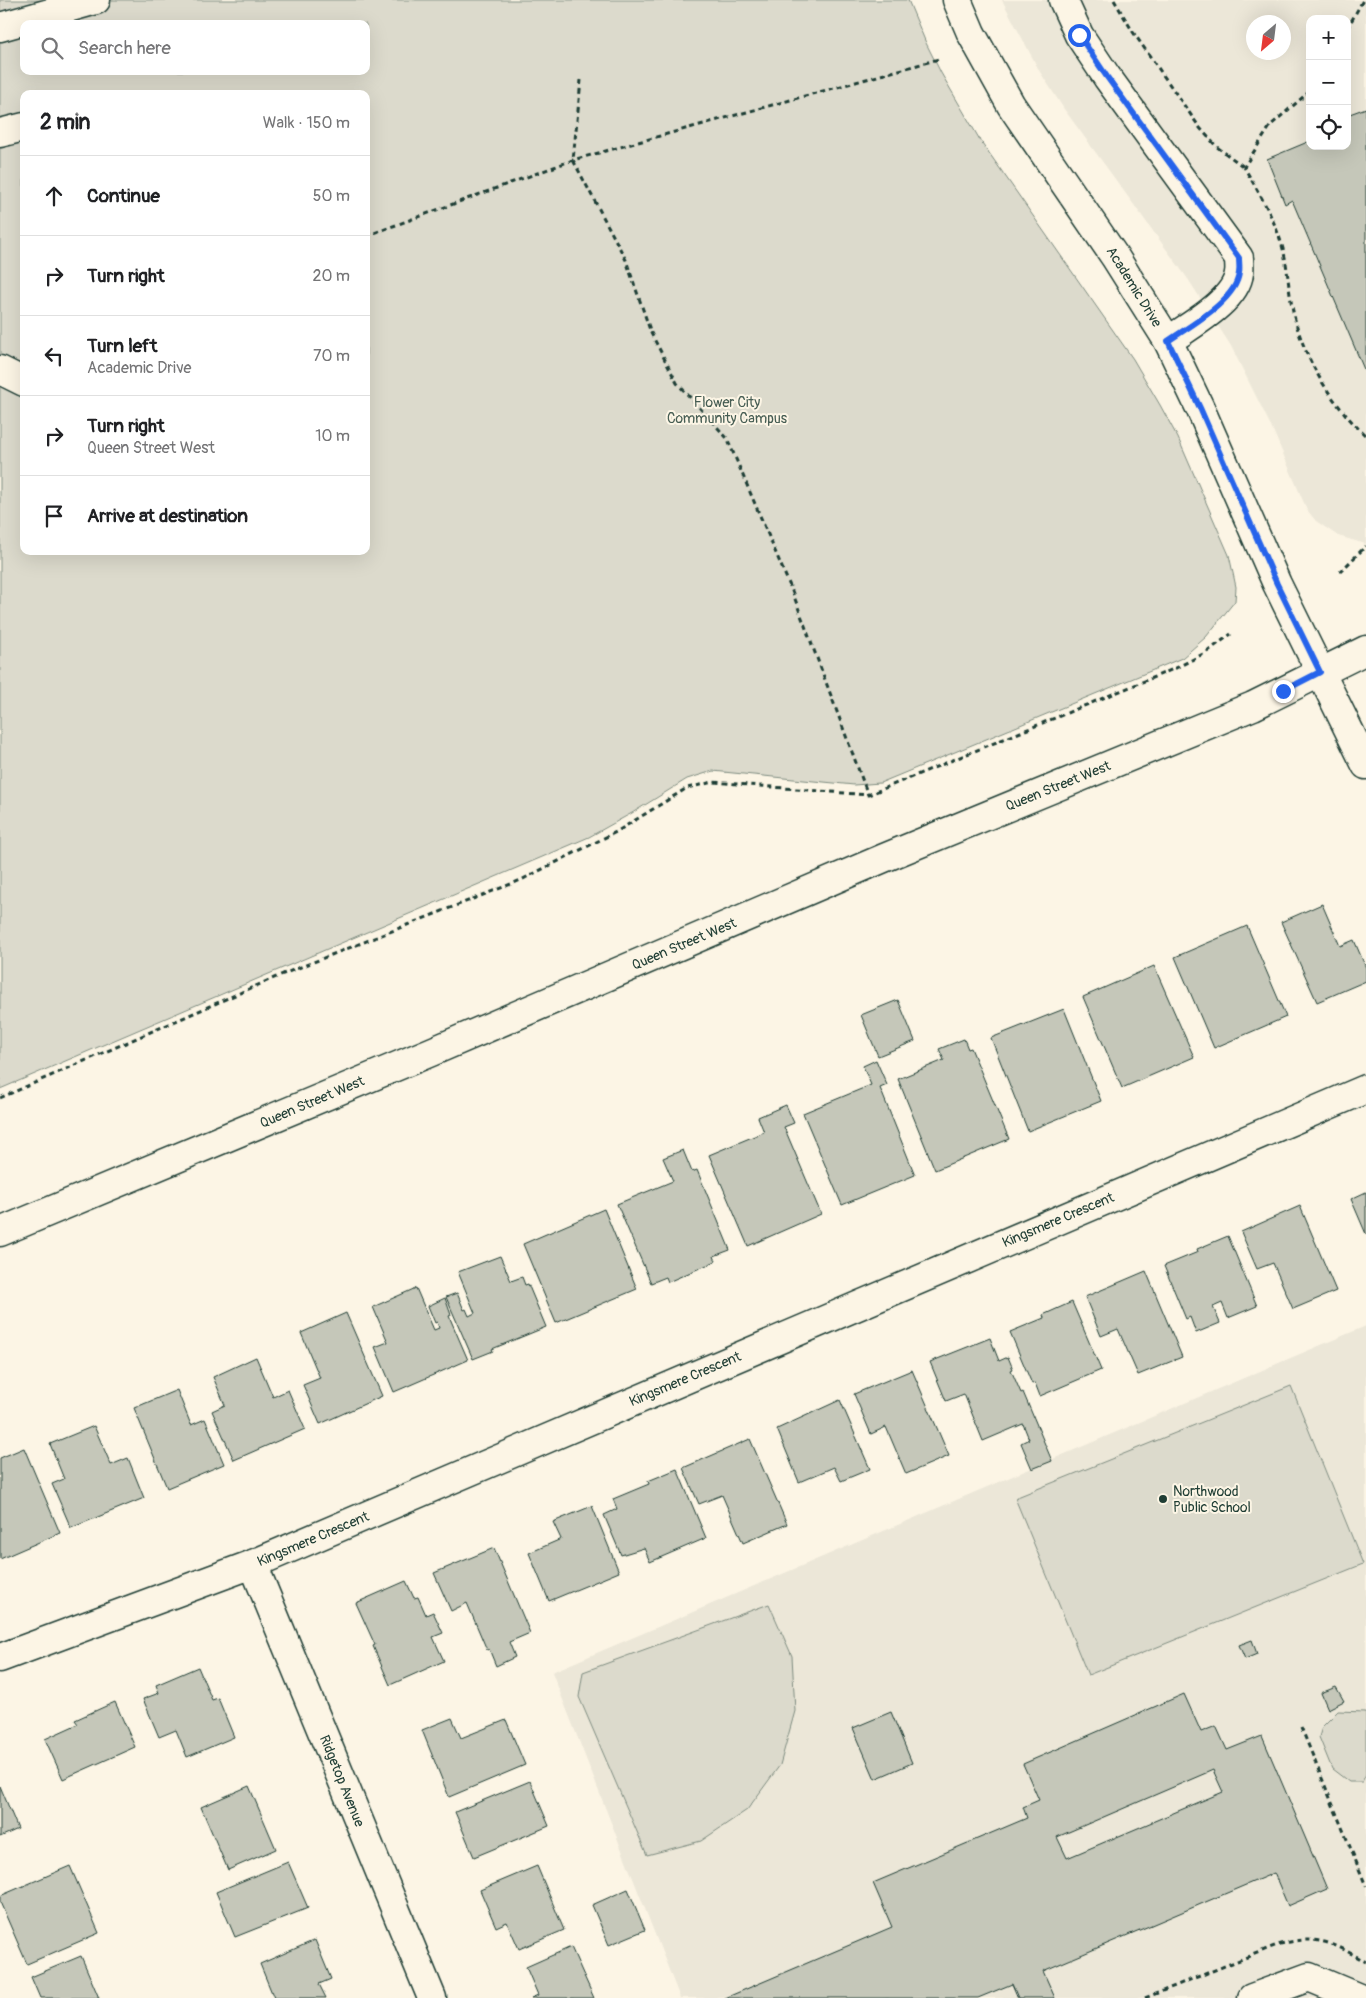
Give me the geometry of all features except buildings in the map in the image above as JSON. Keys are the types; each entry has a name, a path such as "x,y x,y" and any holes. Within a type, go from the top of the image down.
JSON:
{"street":[{"path":"25,20 96,0"},
{"name":"Academic Drive","path":"957,0 971,33 1011,105 1115,257 1168,341 1200,408 1277,584 1366,765"},
{"path":"1063,0 1079,35 1107,77 1239,258 1239,275 1230,293 1216,308 1168,341"},
{"path":"0,27 20,21"},
{"path":"0,133 20,128"},
{"path":"0,370 20,380"},
{"name":"Queen Street West","path":"0,1232 431,1052 884,858 1253,706 1366,650"},
{"name":"Kingsmere Crescent","path":"0,1658 253,1564 1366,1089"},
{"name":"Ridgetop Avenue","path":"253,1564 432,1998"},
{"path":"1252,1998 1309,1978 1359,1998"}],"path":[{"path":"1114,0 1133,32 1200,128 1217,147 1244,167 1269,212 1284,250 1292,308 1299,335 1308,355 1320,380 1336,403 1366,436"},
{"path":"1351,22 1363,0"},
{"path":"370,235 573,160 939,59"},
{"path":"581,80 573,160 626,260 651,333 677,383 727,438 792,591 868,795"},
{"path":"1244,167 1271,125 1306,94"},
{"path":"1340,572 1366,546"},
{"path":"0,1098 283,974 521,880 616,832 687,788 713,782 868,795 1176,668 1207,652 1231,634"},
{"path":"1301,1727 1366,1886"}],"shaded area":[{"path":"1002,0 1366,0 1366,544 1338,536 1316,521 1307,510 1272,428 1231,346 1188,279 1064,109 1040,72"},
{"name":"Northwood Public School","path":"1366,1326 1366,1998 680,1998 552,1672"}],"green space":[{"name":"Flower City Community Campus","path":"0,0 908,0 941,73 980,140 1133,359 1178,438 1229,555 1236,587 1235,601 1206,637 1182,658 880,783 854,785 713,771 687,779 589,837 0,1089"},
{"path":"1291,1386 1363,1564 1088,1675 1015,1498"},
{"path":"769,1604 792,1656 795,1711 780,1765 747,1810 701,1841 647,1855 579,1697 583,1672"},
{"path":"1338,1711 1366,1712 1366,1774 1362,1782 1349,1782 1332,1769 1319,1737 1322,1727"}],"place":[{"name":"Northwood Public School","path":"1163,1499"}],"route":[{"path":"1079,35 1107,77 1239,258 1239,275 1230,293 1216,308 1168,341 1200,408 1277,584 1320,672 1283,691"}]}
